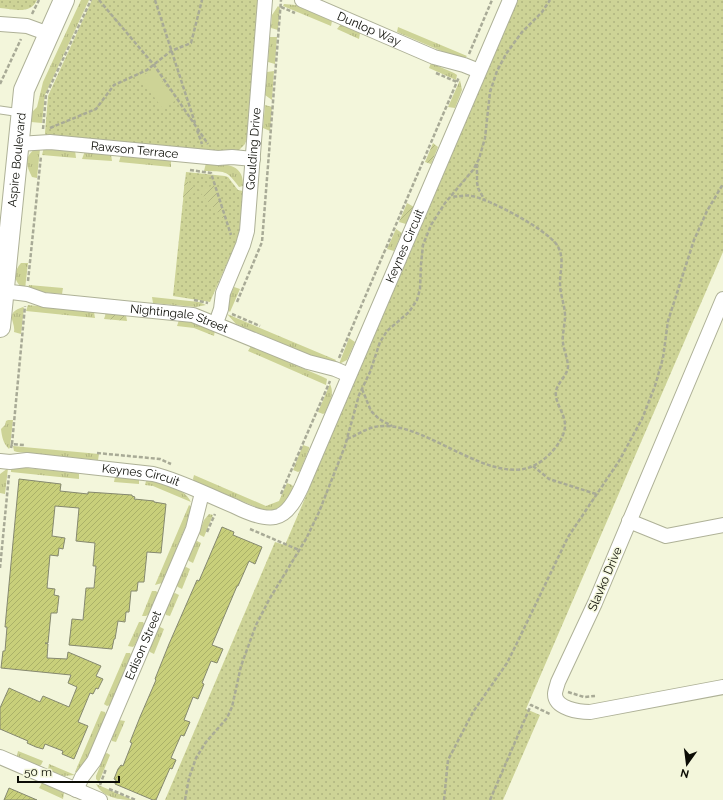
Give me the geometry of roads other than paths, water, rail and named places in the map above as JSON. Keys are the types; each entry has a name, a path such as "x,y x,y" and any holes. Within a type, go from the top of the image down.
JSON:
{"street":[{"name":"Aspire Boulevard","path":"0,327 24,90 64,0"},
{"name":"Goulding Drive","path":"211,321 221,309 223,293 244,245 247,231 266,0"},
{"name":"Dunlop Way","path":"301,0 434,56 477,76"},
{"name":"Keynes Circuit","path":"0,453 27,460 154,474 248,512 265,523 276,525 282,524 291,517 295,512 300,491 347,380 510,0"},
{"path":"4,24 25,29 47,39"},
{"name":"Rawson Terrace","path":"19,138 212,158 232,157 253,162"},
{"name":"Nightingale Street","path":"3,296 187,314 211,321 347,380"},
{"name":"Slavko Drive","path":"723,299 594,603 558,682 555,695 557,701 562,706 581,712 600,711 723,687"},
{"name":"Keynes Circuit","path":"0,461 10,462 27,460"},
{"name":"Edison Street","path":"81,792 91,780 94,761 207,495"},
{"path":"629,521 666,536 723,525"},
{"path":"0,757 100,800"}],"lane":[{"path":"0,110 22,113"}]}
